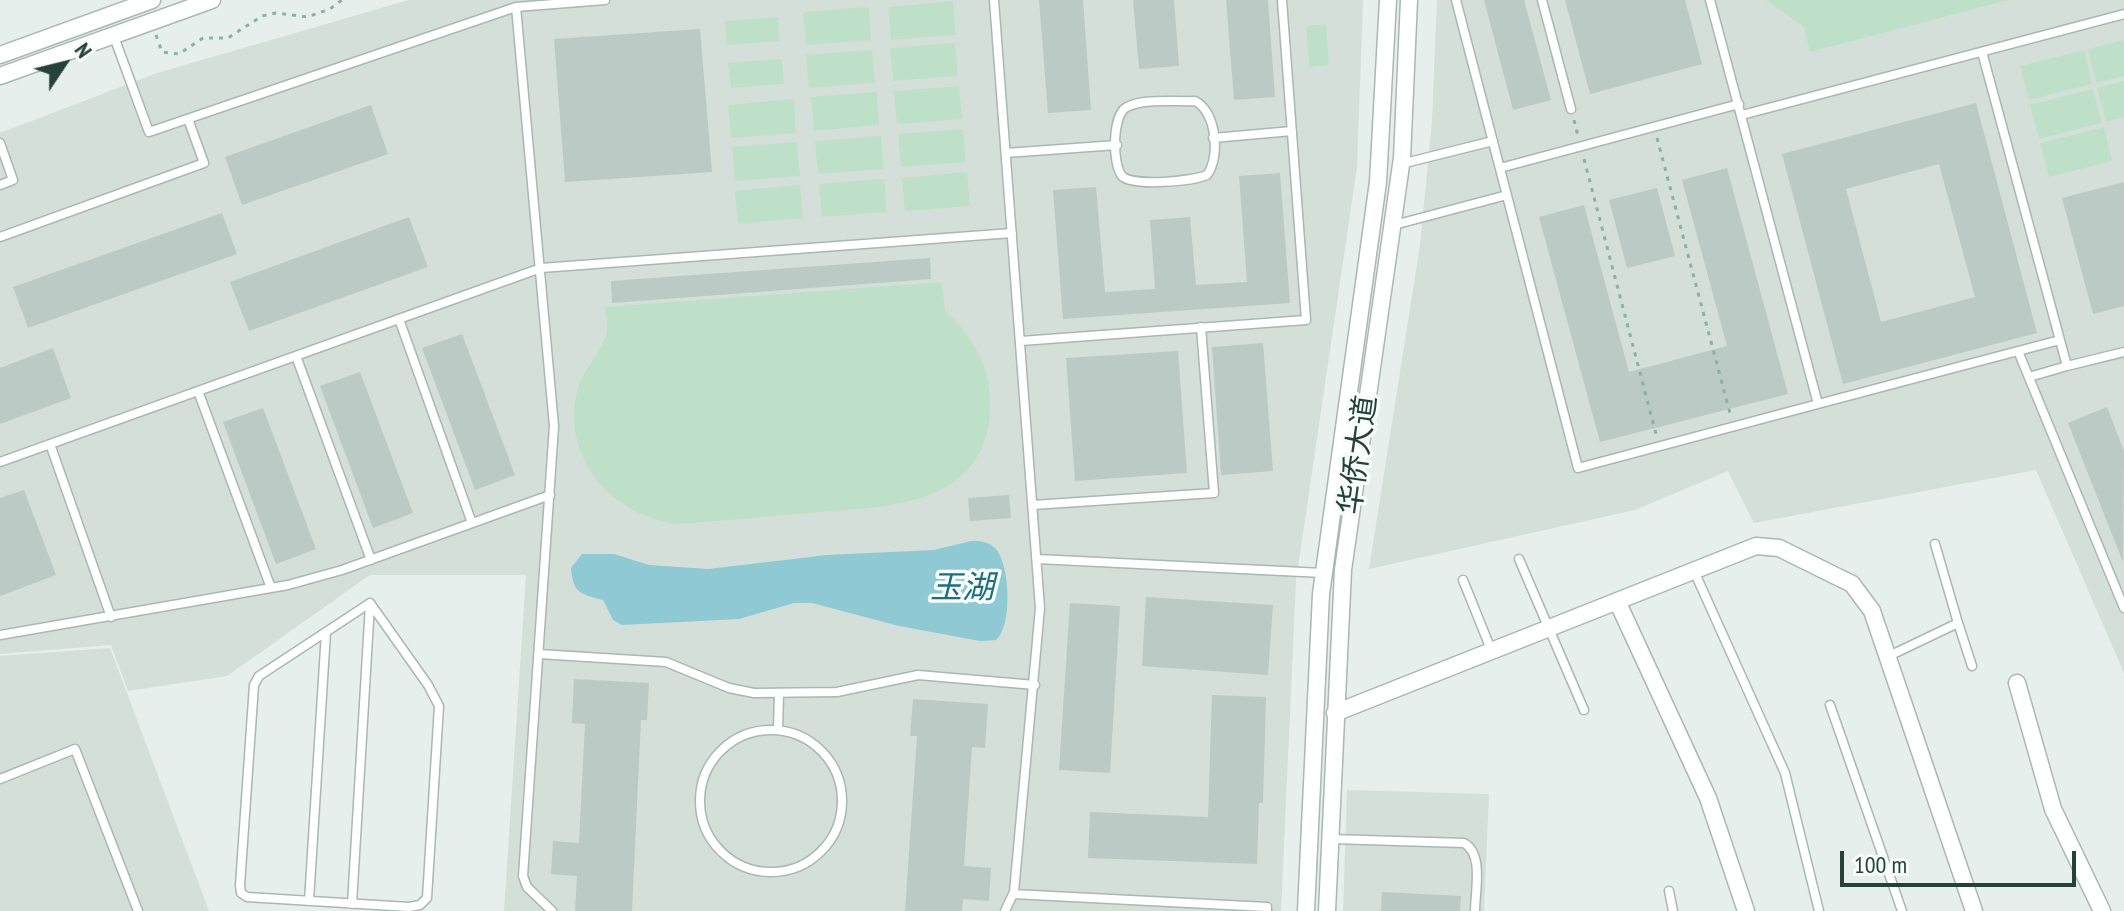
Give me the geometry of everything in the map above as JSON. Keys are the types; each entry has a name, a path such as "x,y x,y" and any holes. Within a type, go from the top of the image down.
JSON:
{"street":[{"path":"0,55 152,0"},
{"path":"0,76 212,0"},
{"name":"华侨大道","path":"1306,911 1323,573 1378,182 1388,0"},
{"name":"华侨大道","path":"1327,911 1343,570 1401,164 1409,0"},
{"path":"1335,713 1756,546 1779,548 1852,584 1862,594 1889,656 1974,911"},
{"path":"1618,603 1708,798 1746,911"},
{"path":"2017,683 2053,809 2102,911"}],"lane":[{"path":"113,34 149,132 516,7 605,0"},
{"path":"994,0 1040,608 1013,894 1005,911"},
{"path":"1021,341 1306,320 1282,0"},
{"path":"1456,0 1578,468 2060,340"},
{"path":"1542,0 1571,109"},
{"path":"1710,0 1818,404"},
{"path":"516,7 554,426 523,876 527,887 552,911"},
{"path":"1742,115 2124,14"},
{"path":"1982,52 2067,366"},
{"path":"1195,101 1209,111 1213,138 1212,169 1200,178 1130,181 1119,170 1115,119 1118,112 1132,104 1195,101"},
{"path":"1500,168 1739,104"},
{"path":"0,237 204,163 188,119"},
{"path":"1213,138 1292,131"},
{"path":"1401,164 1493,141"},
{"path":"0,143 13,180 0,185"},
{"path":"1006,153 1117,145"},
{"path":"1393,226 1507,195"},
{"path":"0,462 541,268 1012,233"},
{"path":"399,319 472,523"},
{"path":"1033,505 1214,493 1201,327"},
{"path":"2018,351 2124,608"},
{"path":"2029,377 2124,352"},
{"path":"296,356 371,560"},
{"path":"198,391 271,588"},
{"path":"50,444 111,617"},
{"path":"0,635 271,588 371,560 550,495"},
{"path":"1935,544 1972,666"},
{"path":"1037,559 1323,573"},
{"path":"1519,559 1584,710"},
{"path":"1694,571 1781,761 1819,911"},
{"path":"1463,580 1492,652"},
{"path":"370,603 428,685 439,706 427,898 420,905 409,907 323,906 309,901 247,897 241,893 240,885 254,685 259,676 370,603"},
{"path":"352,904 370,603"},
{"path":"1889,656 1958,623"},
{"path":"309,901 326,632"},
{"path":"539,654 649,659 679,666 729,688 779,694 837,692 918,675 1035,685"},
{"path":"778,730 779,694"},
{"path":"1830,705 1902,911"},
{"path":"778,730 801,736 827,759 841,790 841,814 833,836 819,854 799,867 777,872 753,870 731,860 714,844 703,823 700,800 704,777 715,756 733,740 755,731 778,730"},
{"path":"0,779 75,749 138,911"},
{"path":"1330,839 1464,843 1470,847 1476,860 1475,911"},
{"path":"1669,891 1673,911"},
{"path":"1013,894 1267,907 1267,911"}],"path":[{"path":"151,20 162,52 179,54 203,38 228,38 262,16 276,13 307,17 330,9 342,0"},
{"path":"1571,109 1660,446"},
{"path":"1654,127 1734,426"}],"shaded area":[{"path":"409,0 1363,0 1357,167 1296,581 1281,911 504,911 526,575 370,575 227,676 128,691 111,645 0,654 0,133 157,73"},
{"path":"1437,0 2124,0 2124,673 2036,470 1754,523 1728,471 1635,510 1369,569 1420,245 1432,121"},
{"path":"110,648 209,911 0,911 0,656"},
{"path":"1347,790 1489,794 1484,911 1343,911"}],"green space":[{"path":"1766,0 2009,0 1810,52 1804,27"},
{"path":"953,1 956,35 891,40 888,7"},
{"path":"869,7 871,40 806,45 803,12"},
{"path":"778,17 780,41 727,45 725,21"},
{"path":"1326,24 1329,65 1309,67 1306,26"},
{"path":"2124,40 2124,76 2096,83 2088,49"},
{"path":"955,43 958,76 893,81 890,48"},
{"path":"872,50 875,83 809,88 806,55"},
{"path":"2084,50 2092,84 2029,100 2020,66"},
{"path":"782,59 784,84 731,88 728,63"},
{"path":"2124,81 2124,117 2106,122 2097,88"},
{"path":"959,86 962,119 897,124 894,91"},
{"path":"2093,89 2102,123 2039,139 2030,105"},
{"path":"877,92 879,125 814,131 811,97"},
{"path":"794,99 796,133 731,138 728,105"},
{"path":"2104,127 2112,161 2049,177 2040,143"},
{"path":"963,129 966,162 901,167 898,134"},
{"path":"881,136 884,169 818,174 815,141"},
{"path":"797,142 800,176 735,181 732,147"},
{"path":"967,172 970,206 905,211 902,178"},
{"path":"884,179 887,212 822,217 819,184"},
{"path":"800,185 803,218 738,224 735,191"},
{"path":"942,282 945,311 965,332 980,356 990,398 983,445 969,469 948,486 895,504 678,524 654,519 632,509 612,495 583,458 576,435 574,411 579,385 606,337 605,307"}],"water":[{"name":"玉湖","path":"971,541 984,542 995,548 1004,567 1007,608 996,640 980,641 899,626 812,603 794,603 739,619 622,625 613,620 603,600 576,588 571,568 582,554 614,554 649,565 708,569 827,555 934,550"}],"building":[{"path":"1039,0 1083,0 1091,110 1048,113"},
{"path":"1133,0 1174,0 1179,66 1139,69"},
{"path":"1226,0 1268,0 1275,97 1234,100"},
{"path":"1484,0 1524,0 1551,100 1513,110"},
{"path":"1565,0 1685,0 1702,64 1590,94"},
{"path":"700,29 712,172 565,182 554,39"},
{"path":"1976,103 2037,333 1843,384 1782,154","holes":["1939,164 1975,297 1881,322 1846,189"]},
{"path":"371,105 388,154 242,205 225,157"},
{"path":"1727,168 1788,394 1600,442 1539,217 1584,205 1629,372 1727,346 1682,180"},
{"path":"1280,173 1290,303 1063,319 1053,190 1096,187 1105,292 1155,289 1150,220 1190,217 1196,285 1247,282 1239,176"},
{"path":"2124,182 2124,306 2093,314 2062,198"},
{"path":"1657,188 1675,256 1627,268 1609,200"},
{"path":"222,213 237,254 28,328 13,287"},
{"path":"409,217 428,267 249,331 230,282"},
{"path":"930,258 931,279 612,303 611,281"},
{"path":"462,334 515,475 475,490 422,348"},
{"path":"1263,343 1273,471 1221,475 1212,347"},
{"path":"53,348 71,398 0,424 0,368"},
{"path":"1178,351 1187,473 1075,481 1066,358"},
{"path":"360,372 413,513 373,528 320,386"},
{"path":"2107,407 2124,451 2123,562 2068,423"},
{"path":"263,408 316,549 276,564 223,422"},
{"path":"24,490 56,575 0,596 0,498"},
{"path":"1009,495 1011,518 970,521 968,498"},
{"path":"1146,597 1273,605 1268,675 1142,666"},
{"path":"1070,603 1120,606 1110,773 1059,770"},
{"path":"574,679 649,683 647,720 641,720 632,911 575,911 577,876 551,874 553,841 579,843 585,724 572,723"},
{"path":"1212,695 1266,697 1263,803 1259,803 1257,864 1088,858 1090,812 1208,817"},
{"path":"913,699 988,704 985,748 972,747 964,866 991,868 989,901 963,899 962,911 905,911 917,736 910,736"},
{"path":"1382,892 1461,896 1460,911 1381,911"}]}
